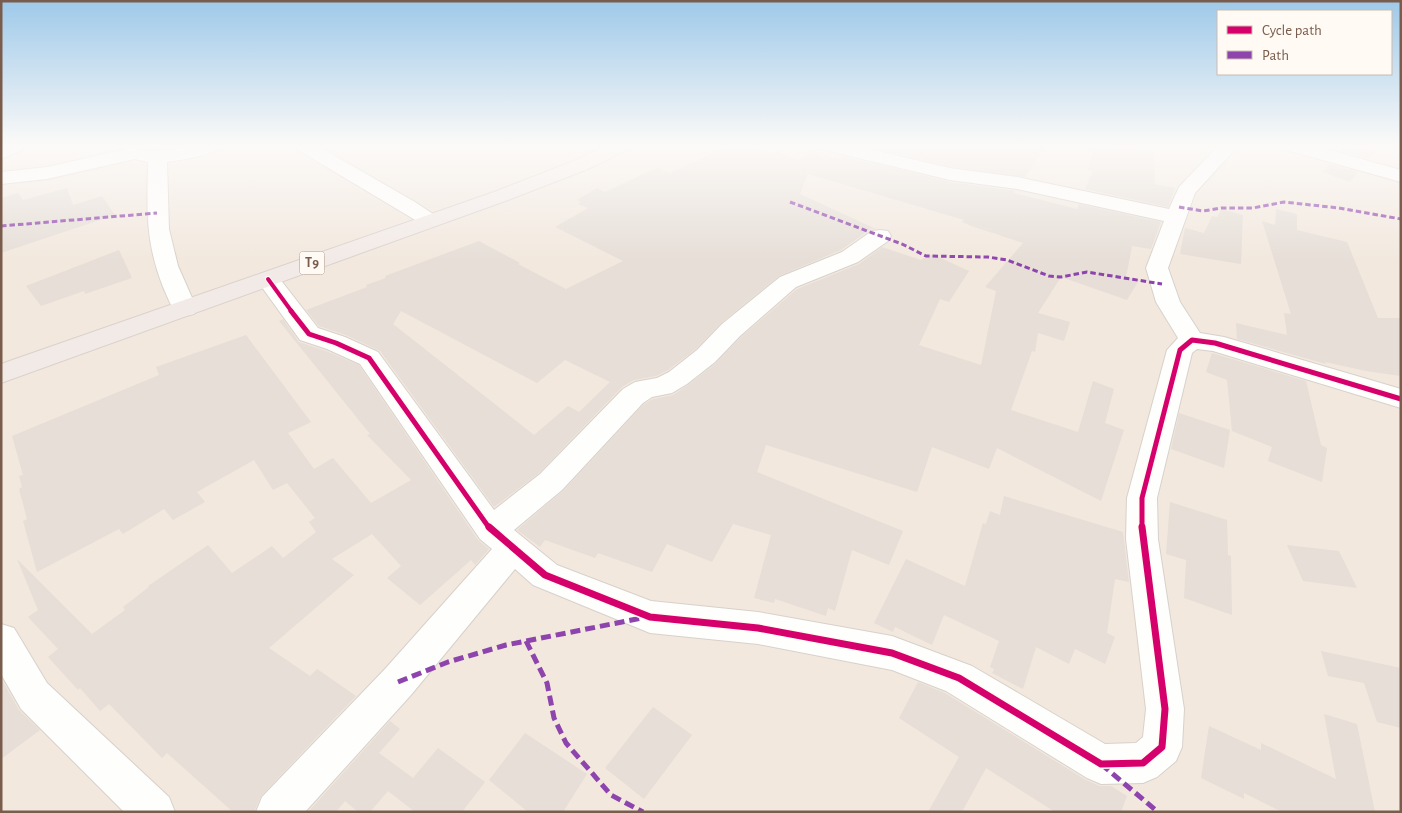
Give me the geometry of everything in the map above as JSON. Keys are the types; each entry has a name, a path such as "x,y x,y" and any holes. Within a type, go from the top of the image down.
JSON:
{"highway":[{"name":"T9","path":"1,374 528,184"}],"street":[{"path":"164,184 157,213 160,240 174,286 185,309"},
{"path":"370,184 430,220"},
{"path":"1021,184 1175,217"},
{"path":"1192,340 1168,302 1157,268 1186,191 1193,184"},
{"path":"277,812 398,682 502,539 550,482 633,396 646,389 663,386 678,378 706,356 730,330 788,282 850,257 880,236"},
{"path":"268,279 309,334 336,342 369,358 502,539 545,575 650,617 758,628 892,653 959,678 1101,764 1143,763 1162,747 1164,710 1142,538 1142,498 1180,350 1192,340 1215,343 1401,399"},
{"path":"1,640 34,696 154,812"}],"shaded area":[{"path":"1,184 1401,184 1401,812 1,812"}],"building":[{"path":"622,184 804,184 800,194 876,229 871,229 841,250 779,276 721,323 696,349 668,370 656,376 634,380 622,387 539,473 494,507 380,351 346,335 319,326 306,310 367,287 366,285 386,278 385,276 479,241 566,289 623,261 555,227 588,208 578,204 581,202 577,200 597,188 605,192","holes":["401,311 537,383 565,360 610,382 579,412 568,406 534,435 393,324"]},
{"path":"842,184 964,184 1015,191 1014,193 1077,209 1079,204 1161,222 1151,249 1132,246 1126,277 1139,280 1127,300 1061,277 1038,313 1070,322 1064,341 1038,333 1035,352 1032,351 1011,410 1078,432 1093,381 1114,389 1105,423 1124,430 1101,501 997,448 989,469 932,447 917,492 766,445 757,472 903,531 889,565 852,550 835,611 828,608 826,616 775,599 774,603 754,598 771,535 733,524 712,562 667,544 652,572 598,553 595,558 545,540 540,547 517,530 563,491 644,404 653,399 673,395 688,385 716,363 741,337 797,289 859,264 882,247 921,260 928,255 934,255 969,271 949,302 940,299 919,345 981,365 996,291 985,287 1023,243 974,227 962,222 964,220"},
{"path":"1087,184 1155,184 1175,188 1168,207 1085,189"},
{"path":"67,188 73,205 102,196 115,215 1,253 1,198 18,193 23,200"},
{"path":"1222,209 1243,215 1241,264 1180,254 1185,228 1204,233 1212,216 1217,217"},
{"path":"1276,209 1297,214 1297,230 1347,242 1378,318 1401,318 1401,376 1325,362 1326,364 1237,339 1236,323 1287,335 1284,313 1291,314 1262,221 1275,225"},
{"path":"119,250 132,278 85,294 84,291 41,306 26,286"},
{"path":"283,319 299,342 359,365 478,540 489,549 475,565 471,560 420,605 387,578 401,566 372,534 332,559 354,575 269,648 310,676 317,669 356,696 261,796 254,812 233,812 167,753 162,758 109,704 100,711 80,688 78,690 48,657 58,649 28,617 38,610 17,559 92,634 125,610 123,607 148,586 208,545 232,573 272,546 283,558 316,532 309,522 315,518 287,483 273,490 254,460 197,492 205,502 173,520 164,509 123,534 119,529 37,572 23,521 27,519 19,489 22,487 19,476 23,475 12,436 159,375 156,367 246,335 311,422 288,433 314,469 333,458 371,503 411,480 367,435 370,434 279,321"},
{"path":"1212,353 1306,381 1321,445 1327,448 1322,482 1268,461 1272,447 1232,431 1227,380 1206,372"},
{"path":"1179,413 1230,430 1224,468 1171,449"},
{"path":"1004,496 1123,532 1129,582 1115,579 1107,633 1115,637 1105,664 1075,649 1069,664 1036,647 1023,689 992,673 994,669 990,667 999,641 944,615 932,645 895,627 893,632 874,623 906,559 965,586 983,523 986,524 990,511 1000,515"},
{"path":"1170,502 1227,520 1228,555 1231,556 1232,615 1184,598 1186,560 1166,554"},
{"path":"1287,545 1339,551 1357,588 1303,581"},
{"path":"1321,651 1401,668 1401,728 1377,722 1364,683 1328,676"},
{"path":"1,678 19,710 40,730 1,759"},
{"path":"918,682 945,693 1086,780 1100,786 1111,786 1127,796 1121,812 1055,812 986,768 962,812 928,812 959,757 899,718"},
{"path":"653,707 692,735 644,799 605,768"},
{"path":"1324,714 1357,724 1375,812 1282,812 1244,793 1244,799 1201,778 1209,726 1261,750 1261,743 1336,779"},
{"path":"390,721 400,729 379,753 413,778 438,748 485,782 462,812 415,812 388,791 370,812 358,812 345,801 336,812 308,812"},
{"path":"525,733 587,774 563,812 528,812 489,780"}],"marked path":[{"path":"790,202 902,244 926,256 988,257 1007,260 1049,276 1061,277 1087,272 1162,284"},
{"path":"1179,207 1203,211 1221,208 1253,208 1284,202 1339,208 1401,219"},
{"path":"1,226 157,213"},
{"path":"398,682 448,662 506,645 647,617"},
{"path":"526,641 547,683 554,718 566,743 611,795 643,812"},
{"path":"1101,764 1158,812"}],"cycle path":[{"path":"268,279 309,334 336,343 369,358 491,530 545,575 650,617 758,628 892,653 959,678 1101,764 1143,763 1162,747 1165,709 1142,539 1142,498 1180,350 1192,340 1215,343 1401,399"}]}
